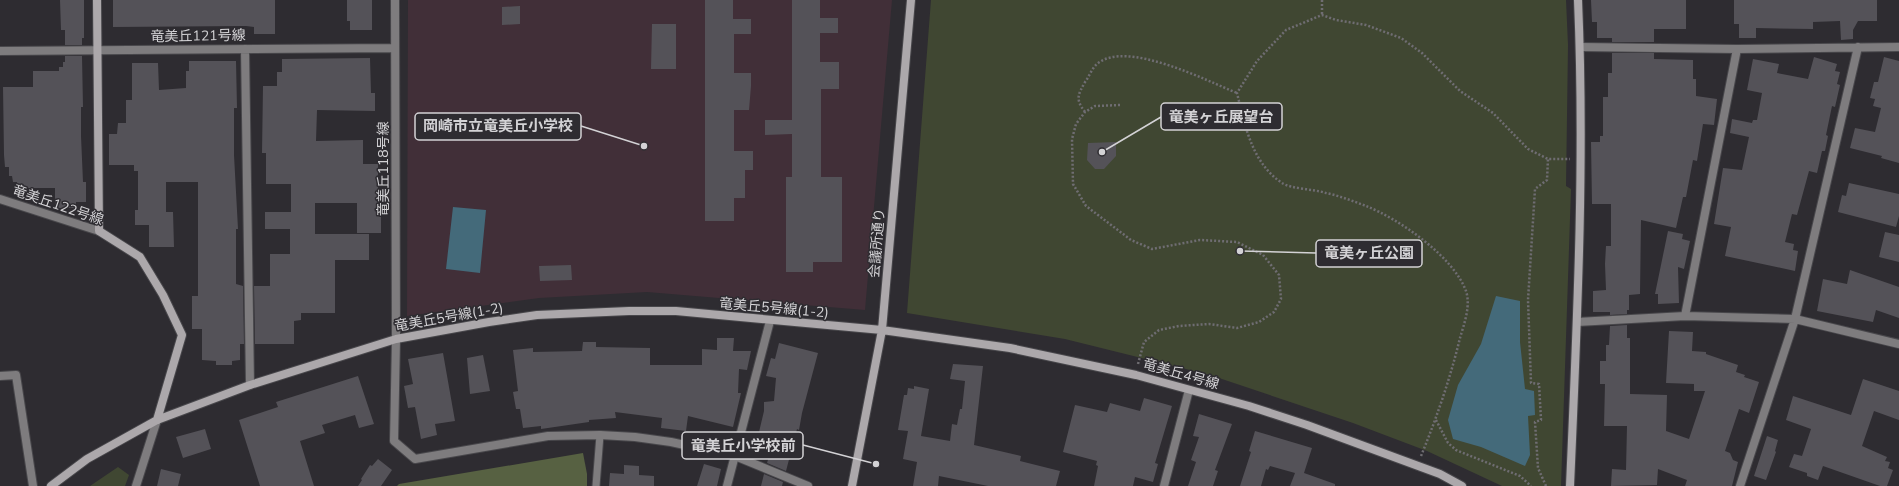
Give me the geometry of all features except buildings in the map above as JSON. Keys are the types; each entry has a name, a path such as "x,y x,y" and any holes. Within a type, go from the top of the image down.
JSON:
{"street":[{"path":"97,0 96,50 99,230"},
{"name":"竜美丘118号線","path":"395,0 396,339 394,441 415,459 548,436 600,435"},
{"name":"会議所通り","path":"852,486 882,330 911,0"},
{"path":"1570,486 1577,322 1581,159 1578,0"},
{"path":"1580,47 1737,49 1899,47"},
{"path":"1740,486 1796,319 1858,47"},
{"name":"竜美丘121号線","path":"0,51 395,48"},
{"path":"245,49 250,385"},
{"path":"1685,316 1737,49"},
{"name":"竜美丘122号線","path":"0,199 99,230 140,257 163,295 182,335 157,420"},
{"name":"竜美丘5号線(1-2)","path":"51,486 87,459 157,420 250,385 396,339 489,322 537,316 580,313 676,311 770,321 882,330"},
{"path":"1577,322 1685,316 1796,319 1899,344"},
{"path":"727,486 770,321"},
{"name":"竜美丘4号線","path":"882,330 1010,348 1136,374 1307,424 1440,474 1462,486"},
{"path":"0,376 16,375 33,486"},
{"path":"1164,486 1189,390"},
{"path":"136,486 157,420"},
{"path":"600,435 671,442 735,456 808,486"}],"lane":[{"path":"596,486 600,435"}],"path":[{"path":"1322,0 1322,15"},
{"path":"1416,466 1436,420 1450,379 1467,310 1466,291 1454,270 1418,235 1404,225 1367,207 1326,192 1283,184 1259,162 1247,133 1237,94 1257,61 1286,30 1322,15 1336,20 1366,25 1401,38 1422,53 1460,91 1493,113 1528,149 1548,159 1581,159"},
{"path":"1085,112 1079,104 1078,95 1096,64 1110,58 1133,57 1160,62 1237,94"},
{"path":"1120,105 1095,106 1085,112 1076,124 1072,139 1073,184 1086,206 1131,240 1152,249 1200,240 1237,242 1263,255 1279,275 1281,299 1274,312 1259,322 1237,328 1209,324 1179,326 1159,330 1144,342 1136,374"},
{"path":"1546,486 1538,468 1535,422 1542,420 1539,384 1531,383 1528,300 1535,190 1547,180 1548,159"},
{"path":"1436,420 1448,443 1456,450 1520,476 1531,486"}],"shaded area":[{"path":"408,0 892,0 865,310 647,292 539,298 407,316"}],"green space":[{"path":"931,0 1566,0 1568,45 1566,186 1571,189 1561,486 1502,486 1427,451 1353,423 1210,375 1065,339 907,313"},
{"path":"583,453 587,474 587,486 397,486 399,484"},
{"path":"118,467 129,475 125,486 90,486"}],"water":[{"path":"453,207 486,210 480,273 446,269"},
{"path":"1496,296 1520,301 1520,342 1525,389 1534,391 1535,415 1528,416 1530,455 1525,466 1481,447 1453,439 1448,420 1458,385 1481,344"}],"place":[{"name":"岡崎市立竜美丘小学校","path":"644,146"},
{"name":"竜美ヶ丘展望台","path":"1102,152"},
{"name":"竜美ヶ丘公園","path":"1240,251"},
{"name":"竜美丘小学校前","path":"876,464"}]}
